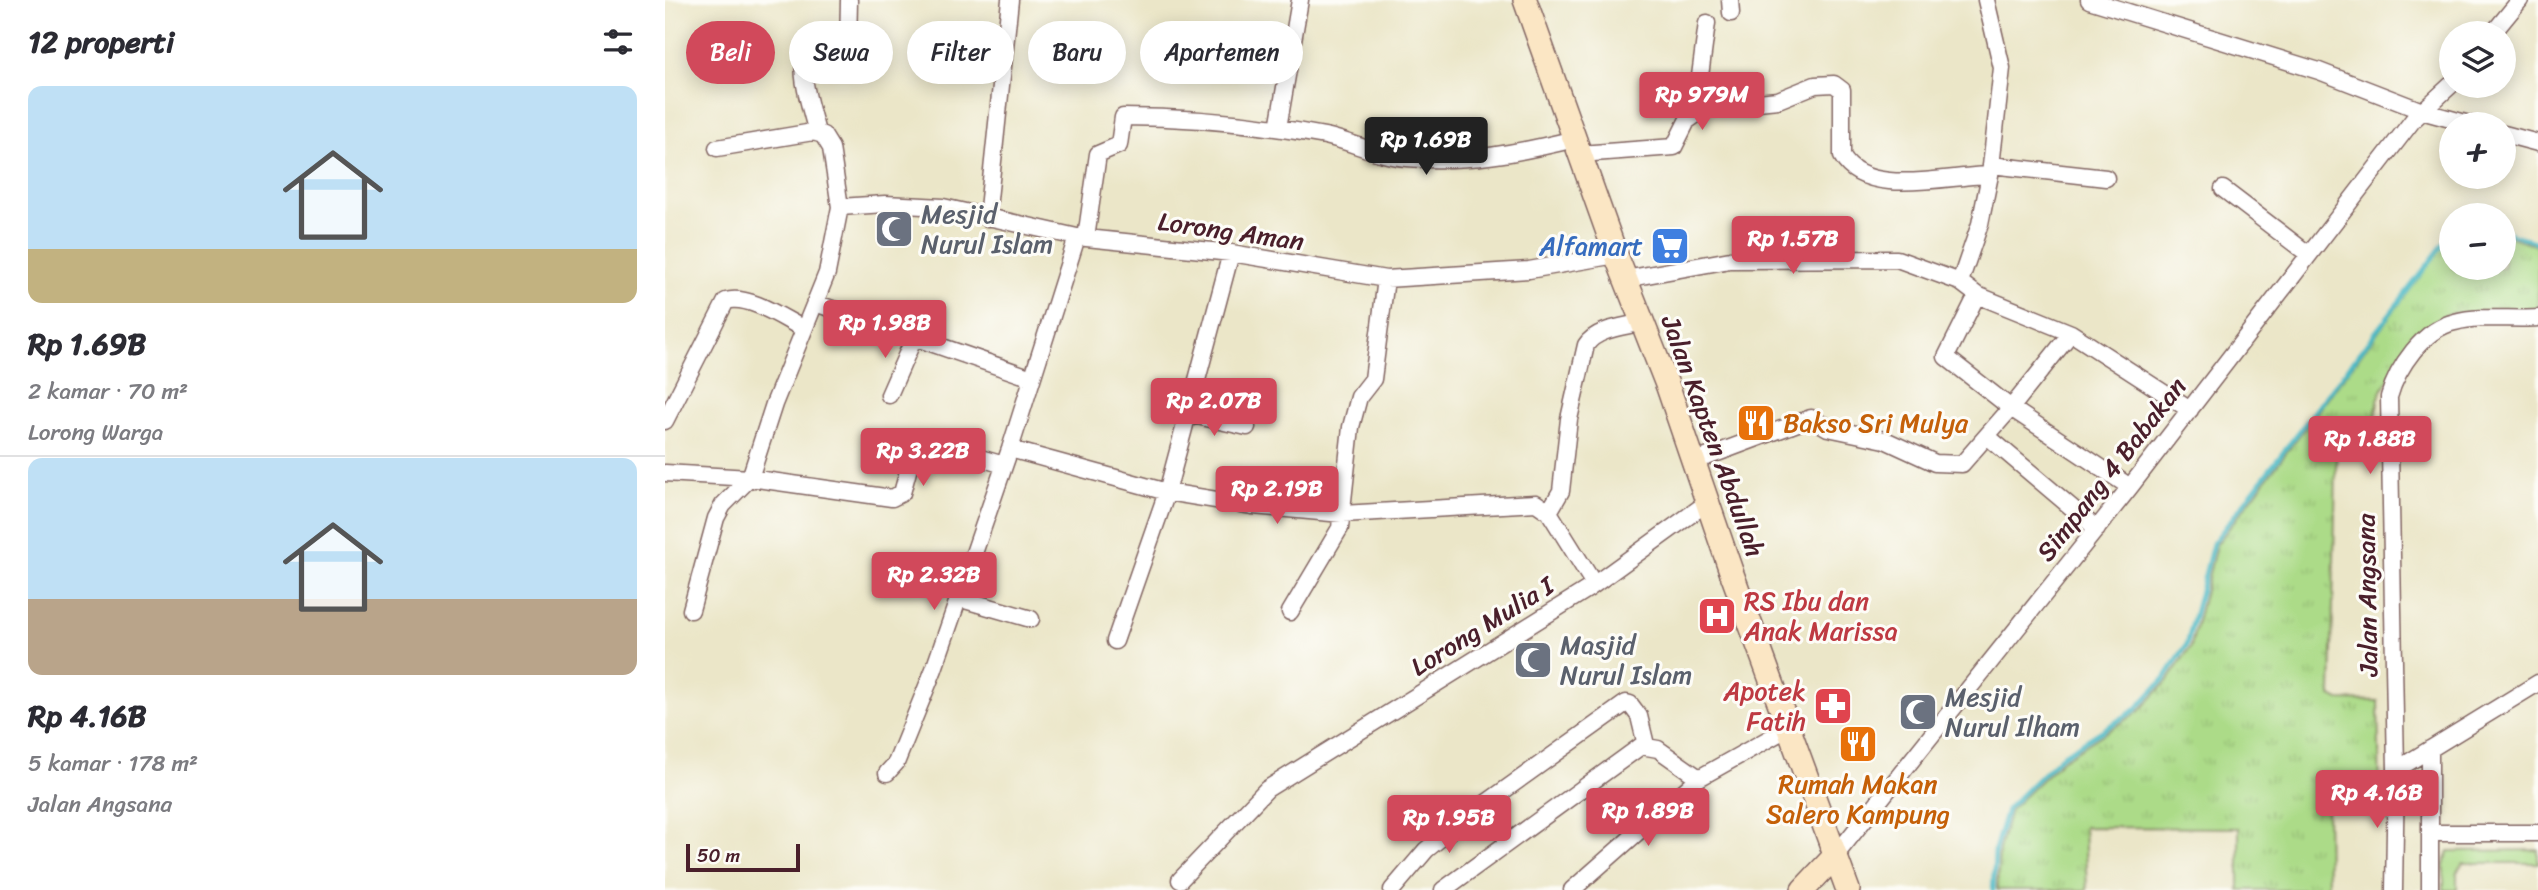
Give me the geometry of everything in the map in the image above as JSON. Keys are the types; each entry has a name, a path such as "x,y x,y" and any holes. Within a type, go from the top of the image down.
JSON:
{"main road":[{"name":"Jalan Kapten Abdullah","path":"1525,0 1848,890"},
{"path":"1803,890 1835,856"}],"street":[{"path":"817,133 802,70 803,59 807,54 848,48 849,0"},
{"path":"987,218 1010,0"},
{"path":"1277,128 1300,0"},
{"path":"1960,282 1980,224 1990,170 2001,68 1986,0"},
{"path":"2089,0 2319,71 2439,116"},
{"path":"2503,21 2520,0"},
{"path":"1695,114 1707,23"},
{"path":"887,773 896,763 1010,449 1082,237 1098,154 1119,145 1123,117 1277,128 1329,137 1389,156 1486,159 1578,146 1674,147 1684,125 1695,114 1715,104 1778,100 1815,85 1832,84 1842,88 1841,151 1846,163 1870,177 1904,183 1990,170 2106,178"},
{"name":"Simpang 4 Babakan","path":"1835,856 2130,488 2413,120 2439,97"},
{"path":"691,610 718,512 750,478 774,404 827,272 840,207 826,137 817,133 717,148"},
{"path":"2516,137 2538,143"},
{"path":"2223,189 2308,254"},
{"name":"Lorong Aman","path":"840,207 918,204 1082,237 1231,253 1386,279 1529,270 1616,255"},
{"path":"1115,641 1167,492 1231,253"},
{"path":"1625,279 1730,260 1785,257 1833,261 1869,257 1897,259 1960,282 1977,295 2071,333 2190,410"},
{"path":"1290,612 1338,533 1351,427 1359,397 1373,379 1386,279"},
{"path":"1977,295 1947,357 2011,408 2130,488"},
{"path":"665,421 726,301 734,299 756,306 804,329"},
{"path":"815,303 1032,379"},
{"name":"Jalan Angsana","path":"2394,890 2396,770 2387,416 2392,384 2415,350 2448,324 2469,319 2538,318"},
{"path":"1549,512 1561,491 1569,419 1586,345 1591,338 1601,333 1643,322"},
{"path":"1693,462 1811,418 1828,428 1885,440 1935,463 1962,464 2071,333"},
{"path":"890,396 914,338"},
{"path":"1188,414 1247,427"},
{"path":"1987,436 2097,529"},
{"path":"665,473 750,478 892,498 902,493 913,453 921,445 939,446 1004,466"},
{"path":"1010,449 1167,492 1253,506 1342,514 1537,503 1549,512 1594,584"},
{"name":"Lorong Mulia I","path":"1180,880 1277,782 1594,584 1708,502"},
{"path":"958,598 1031,619"},
{"path":"2396,770 2538,683"},
{"path":"1392,890 1426,850 1482,806 1626,704 1630,704 1639,716 1646,745"},
{"path":"1572,890 1699,778 1788,727"},
{"path":"1646,745 1658,749 1699,778"},
{"path":"1443,890 1579,788 1646,745"},
{"path":"2430,749 2430,890"},
{"path":"1482,806 1508,841"},
{"path":"2430,833 2538,833"}],"green space":[{"path":"2516,238 2538,246 2538,311 2451,313 2441,318 2419,338 2399,363 2378,400 2376,416 2370,421 2337,423 2331,696 2339,700 2378,701 2380,799 2327,798 2328,890 2239,890 2239,828 2084,827 2087,890 1997,890 1999,849 2010,810 2062,760 2138,712 2168,680 2191,646 2216,545 2439,252 2439,280 2516,280"},
{"path":"2538,850 2538,863 2463,863 2457,874 2457,890 2444,890 2444,865 2449,851"}],"waterway":[{"path":"2516,235 2538,243"},
{"path":"1993,890 1995,849 2007,809 2060,757 2135,710 2165,678 2187,644 2213,543 2439,250"}],"place":[{"name":"Mesjid Nurul Islam","path":"894,229"},
{"name":"Alfamart","path":"1670,246"},
{"name":"Bakso Sri Mulya","path":"1756,423"},
{"name":"RS Ibu dan Anak Marissa","path":"1717,616"},
{"name":"Masjid Nurul Islam","path":"1533,660"},
{"name":"Apotek Fatih","path":"1833,706"},
{"name":"Mesjid Nurul Ilham","path":"1918,712"},
{"name":"Rumah Makan Salero Kampung","path":"1858,744"}]}
